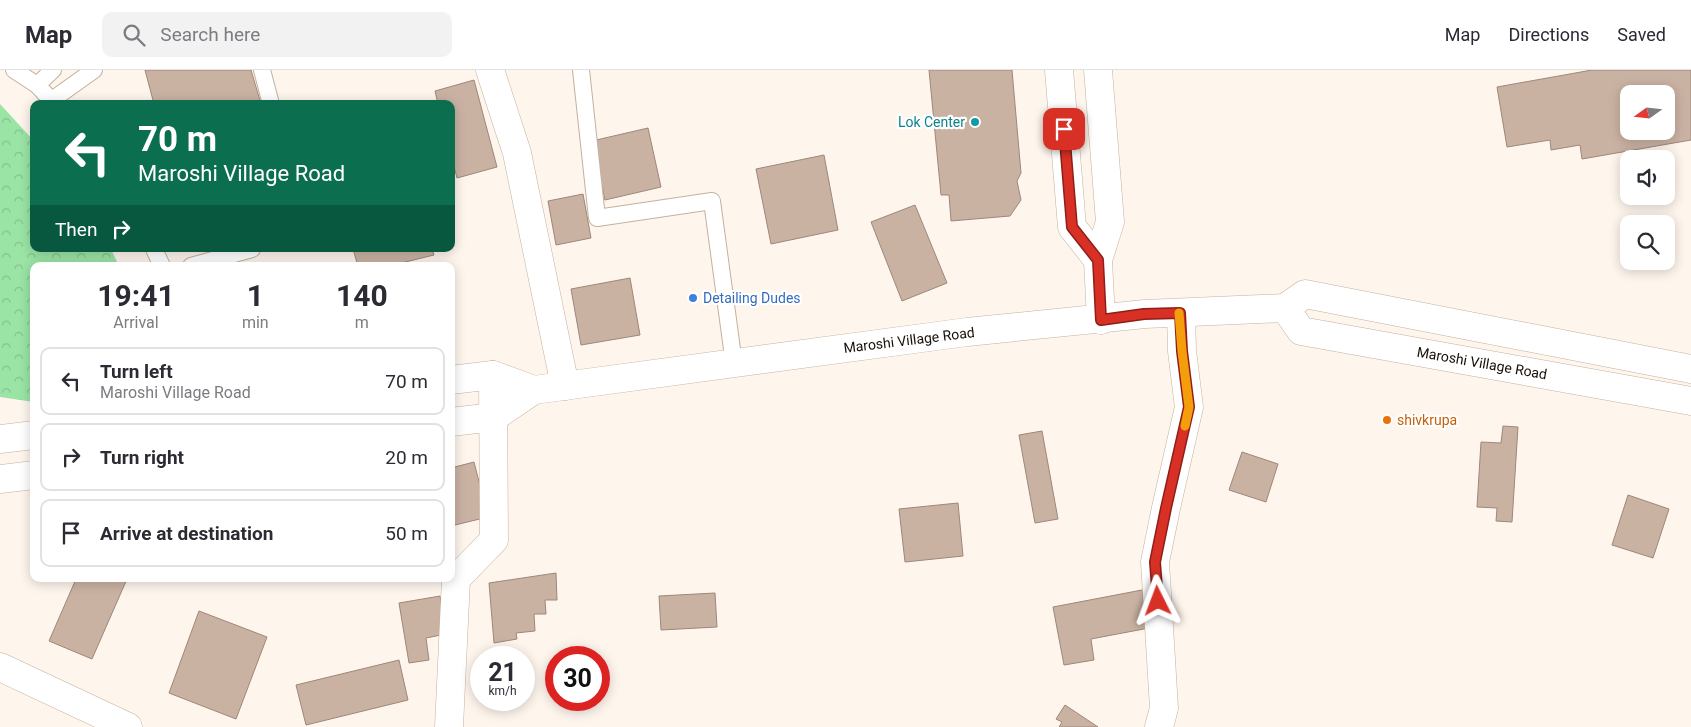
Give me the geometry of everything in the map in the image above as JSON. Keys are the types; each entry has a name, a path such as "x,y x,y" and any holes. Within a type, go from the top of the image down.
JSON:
{"main road":[{"path":"490,70 517,153 565,386"},
{"path":"1059,70 1072,227 1098,260"},
{"path":"1098,70 1110,222 1098,260 1101,320"},
{"path":"1285,308 1305,294 1691,369"},
{"name":"Maroshi Village Road","path":"455,422 494,417 534,390 967,332 1101,320 1144,314 1285,308 1302,331 1691,401"},
{"path":"1160,727 1164,708 1155,562 1189,407 1182,351 1180,313"},
{"path":"449,727 456,579 494,540 493,375"},
{"name":"Maroshi Village Road","path":"455,380 493,375 534,390"},
{"path":"0,439 30,435"},
{"path":"0,479 30,475"},
{"path":"0,667 128,727"}],"lane":[{"path":"14,70 37,85 52,100"},
{"path":"37,85 53,70"},
{"path":"56,100 94,70"},
{"path":"262,70 270,100"},
{"path":"581,70 597,218 712,201 734,364"},
{"path":"205,262 241,252"}],"green space":[{"path":"0,104 30,137 30,252 112,252 117,262 30,262 30,401 0,397"}],"building":[{"path":"145,70 251,70 260,100 153,100"},
{"name":"Lok Center","path":"929,70 1012,70 1021,173 1017,181 1021,200 1010,216 951,221 949,195 941,195"},
{"path":"1592,70 1691,70 1691,140 1634,150 1620,150 1620,152 1582,159 1580,145 1551,150 1550,140 1507,147 1497,87"},
{"path":"474,80 497,167 457,178 455,170 455,100 437,100 435,91"},
{"path":"648,128 661,187 605,200 592,141"},
{"path":"824,155 838,230 771,244 756,169"},
{"path":"583,194 591,238 556,245 548,201"},
{"path":"915,205 947,283 902,301 871,222"},
{"path":"354,252 433,252 434,255 405,262 357,262"},
{"path":"630,278 640,335 581,345 571,289"},
{"path":"1503,426 1518,427 1512,522 1496,521 1497,508 1477,507 1481,442 1501,443"},
{"path":"1042,431 1058,519 1035,523 1019,435"},
{"path":"1242,452 1278,464 1266,502 1229,490"},
{"path":"474,462 488,517 455,525 455,467"},
{"path":"1628,495 1669,509 1653,558 1612,545"},
{"path":"958,503 963,556 905,562 899,509"},
{"path":"556,573 557,600 545,600 546,614 534,614 535,631 516,633 517,639 494,643 489,583"},
{"path":"75,582 126,582 92,659 49,641"},
{"path":"1142,590 1149,628 1091,639 1094,660 1064,665 1053,607"},
{"path":"715,593 717,627 661,630 659,596"},
{"path":"440,596 446,634 426,638 429,660 409,663 399,603"},
{"path":"199,611 267,637 236,719 169,693"},
{"path":"399,660 408,700 306,725 296,685"},
{"path":"1065,705 1098,727 1059,727 1062,722 1056,719"}],"slow traffic":[{"path":"1179,313 1189,407 1185,426"}],"place":[{"name":"Lok Center","path":"975,122"},
{"name":"Detailing Dudes","path":"693,298"},
{"name":"shivkrupa","path":"1387,420"}],"route":[{"path":"1064,129 1072,227 1098,260 1101,320 1144,314 1180,313 1182,351 1189,407 1155,562 1158,601"}]}
